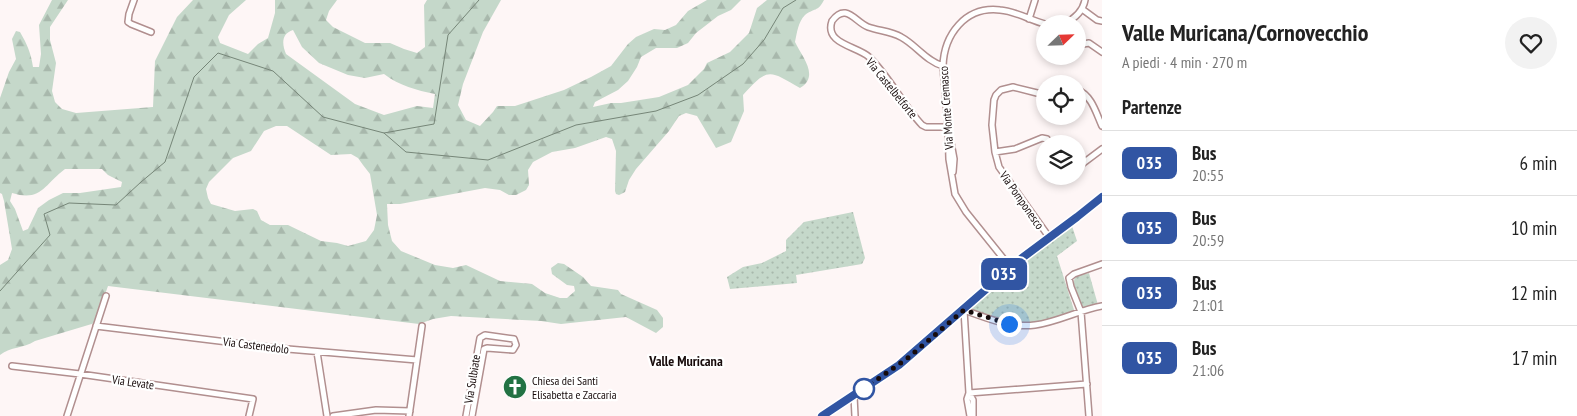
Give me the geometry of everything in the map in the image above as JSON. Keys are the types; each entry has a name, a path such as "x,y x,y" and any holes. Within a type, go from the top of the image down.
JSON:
{"street":[{"path":"134,0 128,14 128,22 151,32"},
{"path":"1029,19 1035,0"},
{"path":"1077,15 1082,9 1085,0"},
{"path":"1082,9 1095,19 1102,21"},
{"name":"Via Monte Cremasco","path":"1011,268 959,202 955,194 952,180 954,159 948,127 942,66 944,50 950,34 968,17 988,10 999,10 1036,21"},
{"name":"Via Castelbelforte","path":"942,66 933,62 900,36 866,26 850,14 838,15 831,22 834,38 870,58 922,125 926,127 948,127"},
{"path":"1086,44 1090,43 1102,52"},
{"name":"Via Pomponesco","path":"1036,93 1011,86 1004,88 996,94 992,115 995,152 1001,170 1049,238"},
{"path":"1086,95 1102,126"},
{"path":"995,152 1015,149 1036,140"},
{"path":"1086,161 1102,150"},
{"path":"822,416 899,365 1011,268 1102,197"},
{"path":"1089,416 1081,312 1070,285 1070,277 1102,264"},
{"path":"66,416 106,296"},
{"path":"964,310 996,321 1023,326 1039,324 1102,306"},
{"path":"964,310 969,393 973,400 971,416"},
{"name":"Via Castenedolo","path":"96,326 276,348 417,360"},
{"path":"333,416 376,410 409,413 422,326"},
{"name":"Via Sulbiate","path":"466,416 479,340 485,335 513,338 516,343 513,350 484,349 472,416"},
{"path":"317,352 327,416"},
{"name":"Via Levate","path":"12,366 253,399 249,416"},
{"path":"969,393 1087,384"},
{"path":"854,396 855,416"}],"green space":[{"path":"52,0 68,0 50,27 50,40 56,63 52,91 55,102 62,109 76,113 153,107 155,61 177,17 193,0 246,0 229,15 218,37 220,43 248,54 258,44 268,38 275,13 275,0 337,0 329,11 326,20 333,27 365,43 390,43 417,53 425,47 424,5 427,0 501,0 483,32 463,84 458,105 466,120 480,126 497,106 515,106 564,90 611,66 636,37 654,29 665,30 676,25 688,11 707,0 741,0 731,10 718,16 696,33 688,43 677,48 656,48 641,57 628,81 618,90 595,102 593,107 659,97 688,85 704,69 707,63 730,52 749,33 757,8 767,0 824,0 818,8 805,15 797,31 795,42 808,66 809,78 806,83 800,88 782,78 769,74 758,80 743,95 744,111 731,142 716,148 697,116 686,113 679,116 669,131 636,169 629,180 625,192 619,195 615,191 616,151 612,139 606,137 575,148 552,152 533,162 528,170 529,185 526,190 516,195 509,195 500,190 485,188 400,204 387,204 388,225 392,241 401,251 435,265 453,268 466,265 500,281 532,284 545,293 560,298 567,298 575,291 574,286 567,285 552,274 551,268 558,263 564,264 583,277 591,286 618,290 621,294 657,310 663,318 663,327 656,333 626,317 561,324 541,321 451,316 419,324 108,286 95,323 8,350 0,355 0,265 8,260 12,249 4,201 0,193 0,98 9,72 16,59 12,39 16,31 20,32 27,45 33,67 39,67 41,54 39,25","holes":["293,30 302,47 319,63 348,75 365,78 384,74 408,87 435,94 433,108 417,106 384,115 355,104 286,54 284,37","276,126 287,126 331,155 351,154 358,158 370,174 377,215 374,230 366,241 348,246 321,241 288,225 270,225 261,220 257,211 253,209 235,211 211,204 206,189 209,182 233,158 251,151 264,131","65,169 102,169 108,175 122,182 121,187 80,193 63,193 38,208 28,229 23,231 10,201 12,193 30,195 42,190"]},
{"path":"853,212 865,258 862,264 796,275 797,283 730,289 727,277 743,267 762,263 786,251 786,240 804,222"},
{"path":"1072,226 1077,241 1057,256 1074,310 1047,320 1022,322 997,318 970,309 1024,260"},
{"path":"1089,273 1098,305 1081,310 1074,287 1074,279 1077,276"}],"waterway":[{"path":"0,291 50,235 44,214 69,203 116,205 165,162 194,77 218,53 273,71 323,117 384,133 434,124 448,35 479,0"},
{"path":"384,133 406,152 488,160 576,125 656,111 698,95 743,64 764,40 783,8 796,0"}],"bus line":[{"name":"035","path":"822,416 889,373 930,340 1022,258 1102,197"}],"place":[{"name":"Chiesa dei Santi Elisabetta e Zaccaria","path":"515,387"}],"district":[{"name":"Valle Muricana","path":"686,361"}],"route":[{"path":"864,389 889,373 964,310 1009,324"}]}
